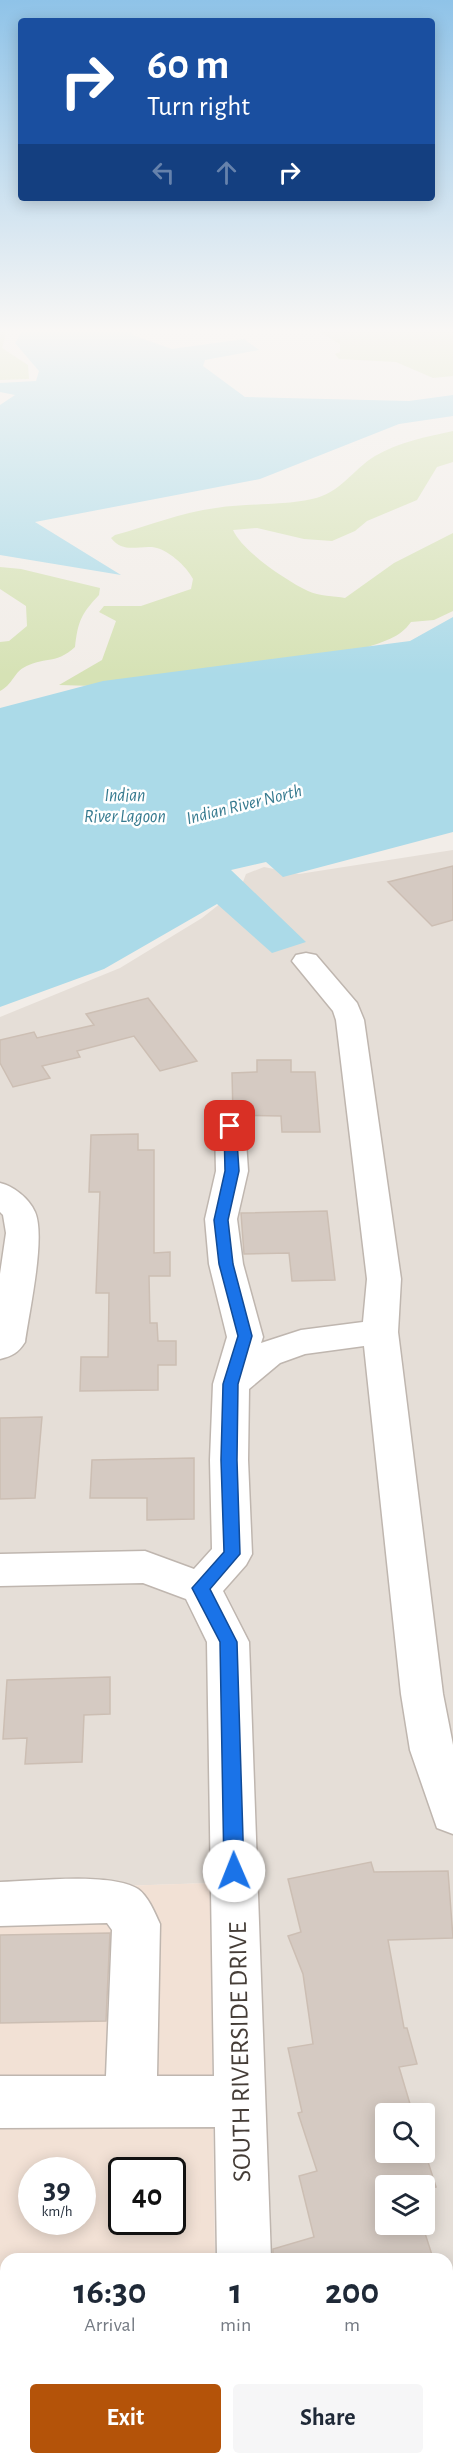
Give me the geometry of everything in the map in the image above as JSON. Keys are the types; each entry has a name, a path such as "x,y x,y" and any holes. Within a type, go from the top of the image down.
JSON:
{"street":[{"path":"306,961 347,1009 350,1020 384,1279 380,1332 422,1694 432,1750 453,1814"},
{"path":"0,1570 145,1567 201,1588 232,1554 229,1460 231,1384 245,1336 226,1264 221,1220 232,1171 230,1126"},
{"path":"0,1193 19,1212 23,1233 7,1342 0,1347"},
{"path":"231,1384 267,1354 293,1345 380,1332"},
{"name":"SOUTH RIVERSIDE DRIVE","path":"201,1588 228,1642 244,2253"},
{"path":"0,1904 108,1901 122,1905 136,1924 131,2101"},
{"path":"0,2102 240,2101"}],"shaded area":[{"path":"453,850 453,2253 272,2253 250,1641 221,1583 211,1575 145,1553 0,1555 0,1017 120,968 202,918 241,887 246,874 264,867 299,874"},
{"path":"140,1582 184,1599 207,1645 210,1883 0,1890 0,1584"},
{"path":"210,1883 215,2253 0,2253 0,1890"}],"green space":[{"path":"399,445 453,445 453,462 437,467 417,500 367,521 355,531 332,541 304,539 257,528 233,530 255,556 289,580 312,593 345,598 394,563 453,533 453,611 434,620 411,622 396,636 365,648 94,686 59,685 102,660 116,621 99,612 104,606 141,606 191,589 193,579 190,574 170,554 152,547 120,546 111,538 115,535 203,510 228,506 288,503 322,496 339,486 375,456"},
{"path":"0,567 21,569 100,588 99,595 81,618 75,647 62,656 23,668 0,691 0,642 9,641 27,626 26,606 0,589"}],"water":[{"path":"0,445 346,445 260,479 35,522 121,575 0,555"},
{"name":"Indian River Lagoon","path":"453,617 453,832 283,877 266,862 231,870 306,942 272,953 217,904 104,969 0,1007 0,708 103,681 410,641"}],"building":[{"path":"453,866 453,920 432,926 388,882"},
{"path":"148,998 197,1061 160,1071 134,1036 77,1051 80,1057 42,1066 50,1078 13,1087 0,1063 0,1040 34,1032 37,1038 94,1025 86,1014"},
{"path":"257,1060 291,1060 291,1072 315,1072 320,1132 282,1132 281,1116 233,1115 232,1073 257,1072"},
{"path":"138,1134 138,1150 154,1150 154,1253 170,1252 170,1276 149,1276 150,1323 157,1323 158,1341 176,1341 176,1365 158,1365 158,1390 80,1391 81,1357 108,1357 109,1293 96,1293 100,1192 89,1192 91,1135"},
{"path":"327,1211 335,1280 292,1281 289,1253 244,1254 241,1213"},
{"path":"42,1417 35,1498 0,1499 0,1418"},
{"path":"194,1458 194,1519 147,1520 147,1498 90,1498 92,1460"},
{"path":"110,1677 110,1714 84,1715 82,1762 25,1764 27,1738 3,1739 7,1680"},
{"path":"371,1862 374,1872 448,1871 453,1938 388,1940 404,2028 407,2028 417,2064 399,2067 410,2103 375,2103 375,2163 428,2163 432,2175 375,2175 375,2235 426,2235 431,2253 273,2253 273,2249 314,2237 299,2176 317,2171 298,2113 302,2112 288,2048 313,2044 303,1974 288,1936 301,1932 288,1879"},
{"path":"110,1933 106,2021 0,2023 0,1935"}],"route":[{"path":"230,1126 232,1171 221,1220 226,1264 245,1336 231,1384 229,1460 232,1554 201,1588 228,1642 234,1871"}],"water label":[{"name":"Indian River North","path":"244,804"}]}
